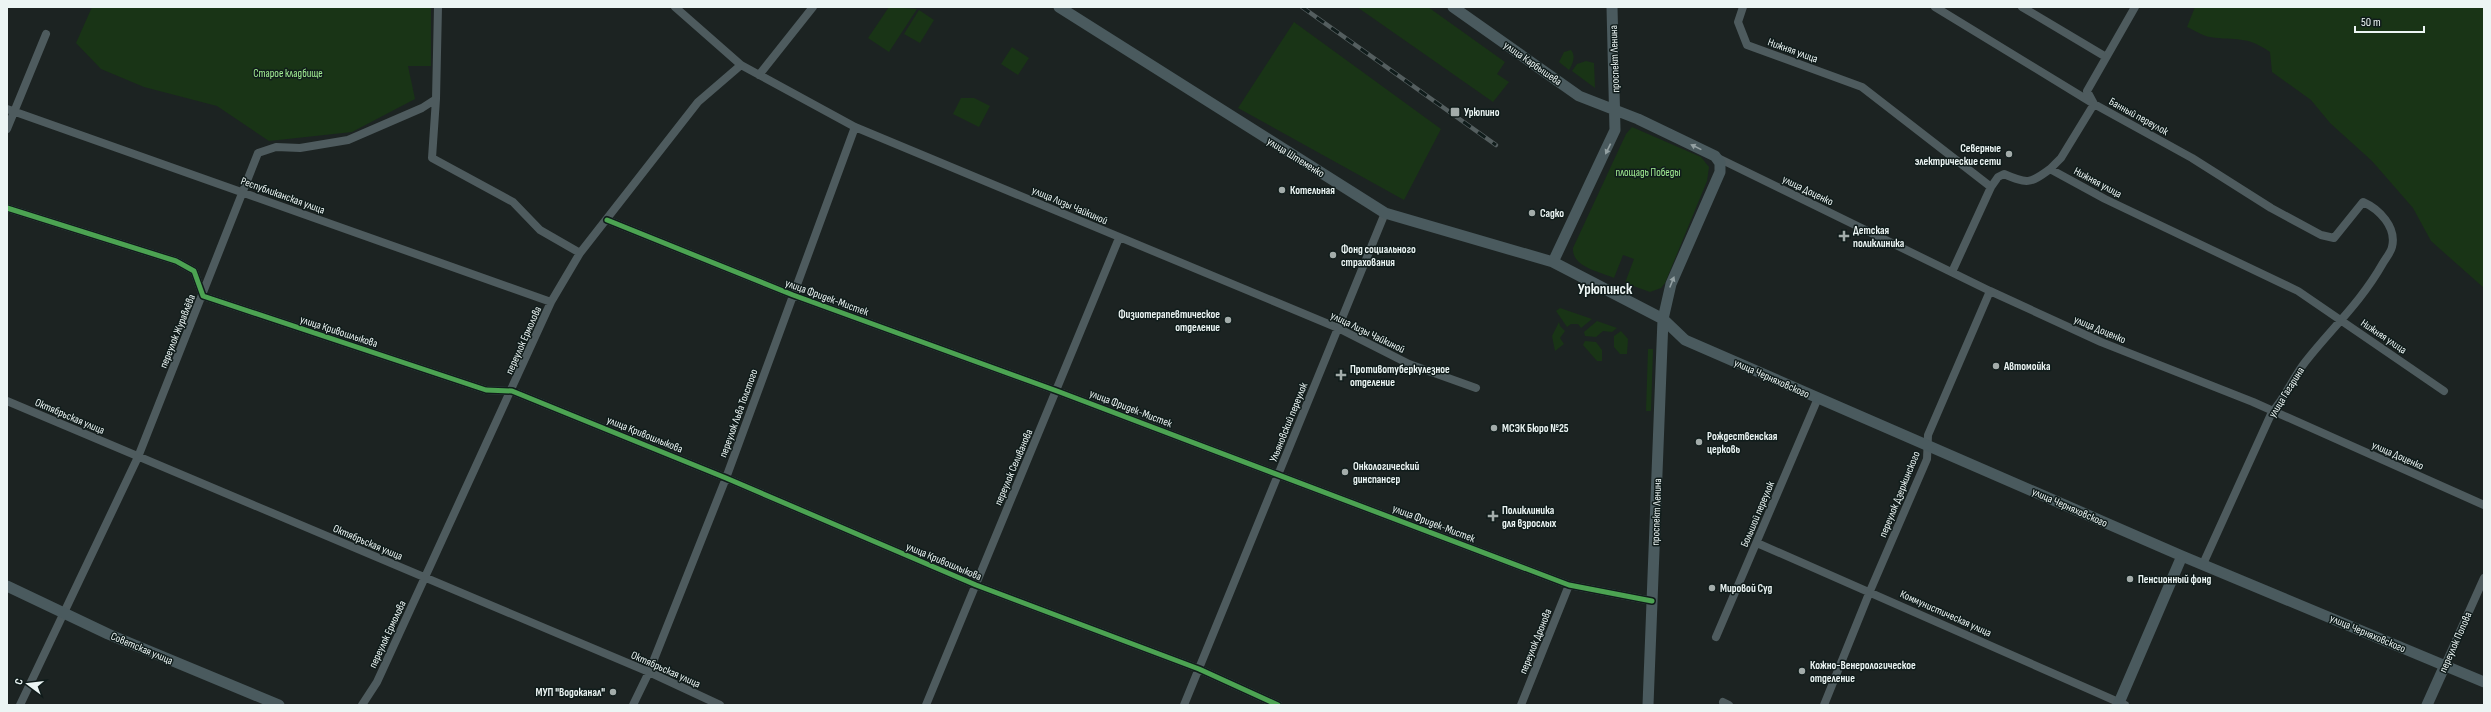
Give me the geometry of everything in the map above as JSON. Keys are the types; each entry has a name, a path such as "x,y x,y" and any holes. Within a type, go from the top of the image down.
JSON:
{"main road":[{"name":"улица Штеменко","path":"1059,7 1385,213 1553,262"},
{"name":"улица Карбышева","path":"1453,7 1579,96 1617,111"},
{"name":"проспект Ленина","path":"1612,7 1617,111"},
{"path":"1617,111 1638,119 1715,156 1720,163 1720,172 1671,284 1663,320 1553,262 1612,140 1615,130 1617,111"},
{"name":"проспект Ленина","path":"1648,705 1663,320"},
{"name":"улица Черняховского","path":"1663,320 1685,340 2182,556 2484,682"},
{"path":"2121,704 2182,556"},
{"name":"Советская улица","path":"7,586 108,634 279,705"},
{"name":"переулок Попова","path":"2427,705 2445,665"}],"street":[{"path":"438,7 436,99 432,158 512,202 540,230 580,253"},
{"name":"улица Лизы Чайкиной","path":"675,7 741,65 855,126 1119,238 1338,328 1408,364 1476,388"},
{"path":"759,75 813,7"},
{"name":"Нижняя улица","path":"1743,7 1738,22 1747,45 1862,87 1991,187"},
{"name":"Банный переулок","path":"1935,7 2094,104 2192,158 2272,208 2321,235 2334,238 2363,202 2375,207 2388,223 2391,235"},
{"path":"2022,7 2106,56"},
{"path":"1952,272 1991,187 1998,177 2004,174 2022,182 2030,182 2050,169 2061,158 2094,104 2087,91 2135,7"},
{"path":"7,130 10,110 46,34"},
{"name":"переулок Ермолова","path":"362,705 377,682 512,391 551,302 580,253 698,102 741,65"},
{"name":"переулок Журавлёва","path":"20,705 138,457 203,296 241,192 258,153 276,147 300,148 348,140 422,108 436,99"},
{"name":"Республиканская улица","path":"10,110 551,302"},
{"name":"переулок Льва Толстого","path":"633,705 649,672 726,478 855,126"},
{"name":"улица Доценко","path":"1715,156 1990,291 2101,342 2253,402 2272,412 2484,505"},
{"name":"Нижняя улица","path":"2050,169 2105,199 2298,291 2444,391"},
{"path":"7,208 176,261 194,271 203,296"},
{"name":"Ульяновский переулок","path":"1184,705 1385,213"},
{"name":"улица Фридек-Мистек","path":"607,220 793,295 1057,391 1569,585 1652,601"},
{"name":"улица Гагарина","path":"2203,564 2272,412 2282,401 2305,362 2342,321 2376,275 2392,247 2391,235"},
{"name":"переулок Селиванова","path":"926,705 1119,238"},
{"name":"переулок Дзержинского","path":"1824,705 1870,591 1927,459 1929,447 1928,435 1990,291"},
{"name":"улица Кривошлыкова","path":"203,296 486,390 512,391 726,478 976,585 1199,669 1278,705"},
{"name":"Большой переулок","path":"1716,638 1818,398"},
{"name":"Октябрьская улица","path":"7,401 649,672 720,705"},
{"name":"Коммунистическая улица","path":"1757,543 1870,591 2121,704"},
{"name":"переулок Попова","path":"2445,665 2484,578"},
{"name":"переулок Дронова","path":"1521,705 1569,585"}],"green space":[{"name":"Старое кладбище","path":"92,7 431,7 431,66 408,66 415,99 352,132 269,141 217,106 144,87 101,69 76,43"},
{"path":"889,7 917,9 889,52 868,38"},
{"path":"1357,7 1428,7 1505,62 1497,74 1509,82 1493,102"},
{"path":"2195,7 2484,7 2484,288 2431,241 2413,208 2372,161 2330,123 2311,100 2272,72 2270,52 2254,43 2207,36 2187,27"},
{"path":"919,10 934,20 920,43 904,34"},
{"path":"1294,22 1441,129 1404,200 1238,108"},
{"path":"1012,47 1029,58 1018,75 1001,64"},
{"path":"1571,50 1573,52 1573,60 1569,70 1559,62 1564,52"},
{"path":"1586,61 1594,63 1595,88 1572,71 1577,64"},
{"path":"961,98 974,98 990,106 979,127 953,114"},
{"name":"площадь Победы","path":"1632,127 1701,157 1709,167 1707,181 1665,283 1661,288 1650,292 1625,283 1634,259 1623,255 1614,278 1587,268 1581,264 1574,254 1573,248 1626,134"},
{"path":"1560,308 1592,319 1581,328 1578,324 1571,324 1567,327 1556,311"},
{"path":"1597,321 1617,328 1612,332 1603,331 1596,337 1585,336 1584,332"},
{"path":"1559,322 1560,326 1565,331 1560,338 1564,344 1555,351 1552,336"},
{"path":"1621,331 1628,339 1627,354 1620,354 1614,347 1614,336"},
{"path":"1585,341 1596,342 1602,350 1602,361 1597,361 1583,345"},
{"path":"1648,349 1653,349 1651,411 1646,411"}],"railway":[{"path":"1302,7 1496,145"}],"cycle path":[{"path":"7,208 176,261 194,271 203,296 486,390 512,391 726,478 976,585 1199,669 1278,705"},
{"path":"607,220 793,295 1057,391 1569,585 1652,601"}],"place":[{"name":"Урюпино","path":"1455,112"},
{"name":"Северные электрические сети","path":"2009,154"},
{"name":"Котельная","path":"1282,190"},
{"name":"Садко","path":"1532,213"},
{"name":"Детская поликлиника","path":"1844,236"},
{"name":"Фонд социального страхования","path":"1333,255"},
{"name":"Физиотерапевтическое отделение","path":"1228,320"},
{"name":"Автомойка","path":"1996,366"},
{"name":"Противотуберкулезное отделение","path":"1341,375"},
{"name":"МСЭК Бюро №25","path":"1494,428"},
{"name":"Рождественская церковь","path":"1699,442"},
{"name":"Онкологический динспансер","path":"1345,472"},
{"name":"Поликлиника для взрослых","path":"1493,516"},
{"name":"Пенсионный фонд","path":"2130,579"},
{"name":"Мировой Суд","path":"1712,588"},
{"name":"Кожно-Венерологическое отделение","path":"1802,671"},
{"name":"МУП \"Водоканал\"","path":"613,692"}],"district":[{"name":"Урюпинск","path":"1605,289"}]}
